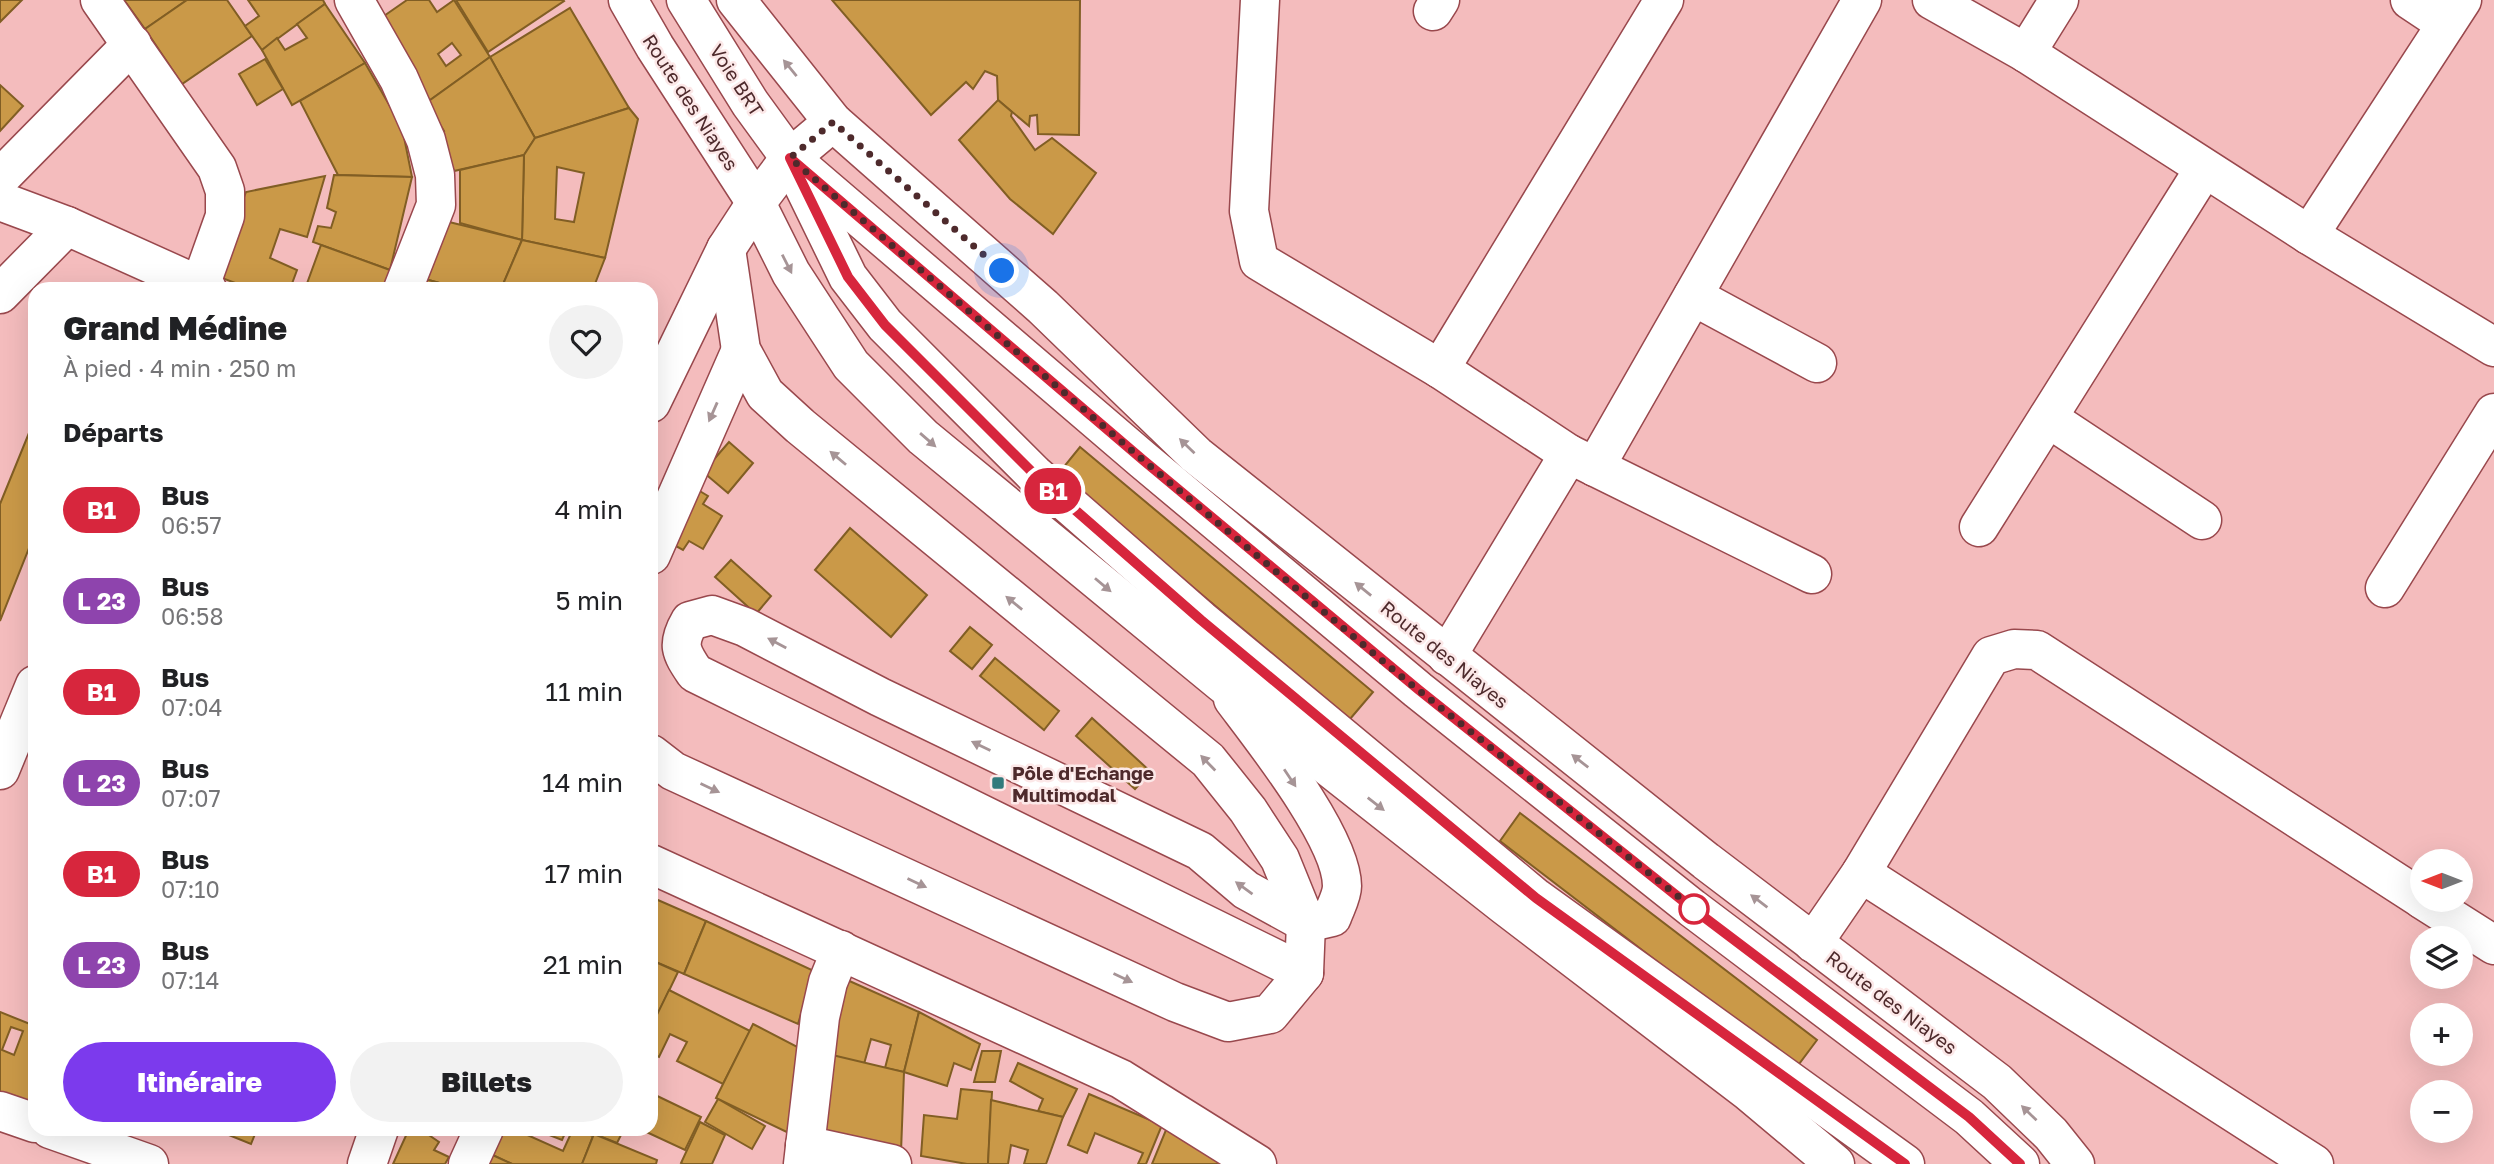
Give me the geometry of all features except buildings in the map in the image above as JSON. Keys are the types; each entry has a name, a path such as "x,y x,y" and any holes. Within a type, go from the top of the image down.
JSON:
{"street":[{"path":"100,0 217,168 225,191 225,216 204,282"},
{"path":"355,0 399,79 426,140 435,175 436,205 406,282"},
{"name":"Route des Niayes","path":"628,0 655,47 756,203 791,273 851,365 923,437 1222,683 1749,1093 1835,1164"},
{"name":"Voie BRT","path":"686,0 750,103 790,158 848,277 877,316 1034,474 1201,620 1536,898 1905,1164"},
{"name":"Route des Niayes","path":"736,0 833,122 1043,307 1196,455 1813,943 1997,1082 2050,1134 2075,1164"},
{"path":"1260,0 1250,211 1259,261 1440,369 1582,461 1812,574"},
{"path":"1440,369 1664,0"},
{"path":"1447,656 1693,296 1862,0"},
{"path":"2026,53 2059,0"},
{"path":"2309,235 2454,12 2410,0"},
{"path":"1944,3 2309,235 2492,342"},
{"path":"0,178 132,44"},
{"path":"658,389 726,249 756,203 790,158 833,122"},
{"name":"Voie BRT","path":"790,158 1153,468 1419,690 1692,908 1969,1117 2020,1164"},
{"path":"1979,527 2204,169"},
{"path":"0,201 67,226 189,282"},
{"path":"0,294 67,226"},
{"path":"658,759 673,771 1175,1002 1228,1022 1270,1014 1304,973 1306,923 1280,859 1248,810 1208,760 800,426 765,394 741,350 726,249"},
{"path":"1693,296 1817,363"},
{"path":"658,539 741,350"},
{"path":"2385,588 2494,413"},
{"path":"2048,418 2203,520"},
{"path":"1222,683 1311,809 1338,863 1342,888 1332,917 1306,923 1245,890 1200,851 880,697 745,626 712,615 690,621 682,634 681,651 695,673 1304,973"},
{"path":"1813,943 1861,873 1991,656 2014,649 2037,650 2410,891"},
{"path":"0,770 28,702"},
{"path":"658,867 1121,1079 1257,1164"},
{"path":"1861,873 2314,1164"},
{"path":"2442,912 2494,946"},
{"path":"841,950 828,982 820,1017 804,1154 892,1164"},
{"path":"0,1111 28,1120"},
{"path":"74,1136 149,1164"},
{"path":"367,1164 377,1136"},
{"path":"468,1164 481,1136"}],"bus line":[{"name":"B1","path":"1905,1164 1536,898 1201,620 1034,474 885,325 848,277 790,158 1143,460 1419,690 1692,908 1969,1117 2020,1164"}],"place":[{"name":"Pôle d'Echange Multimodal","path":"998,783"}],"route":[{"path":"1002,271 833,122 790,158 1397,673 1694,909"}]}
